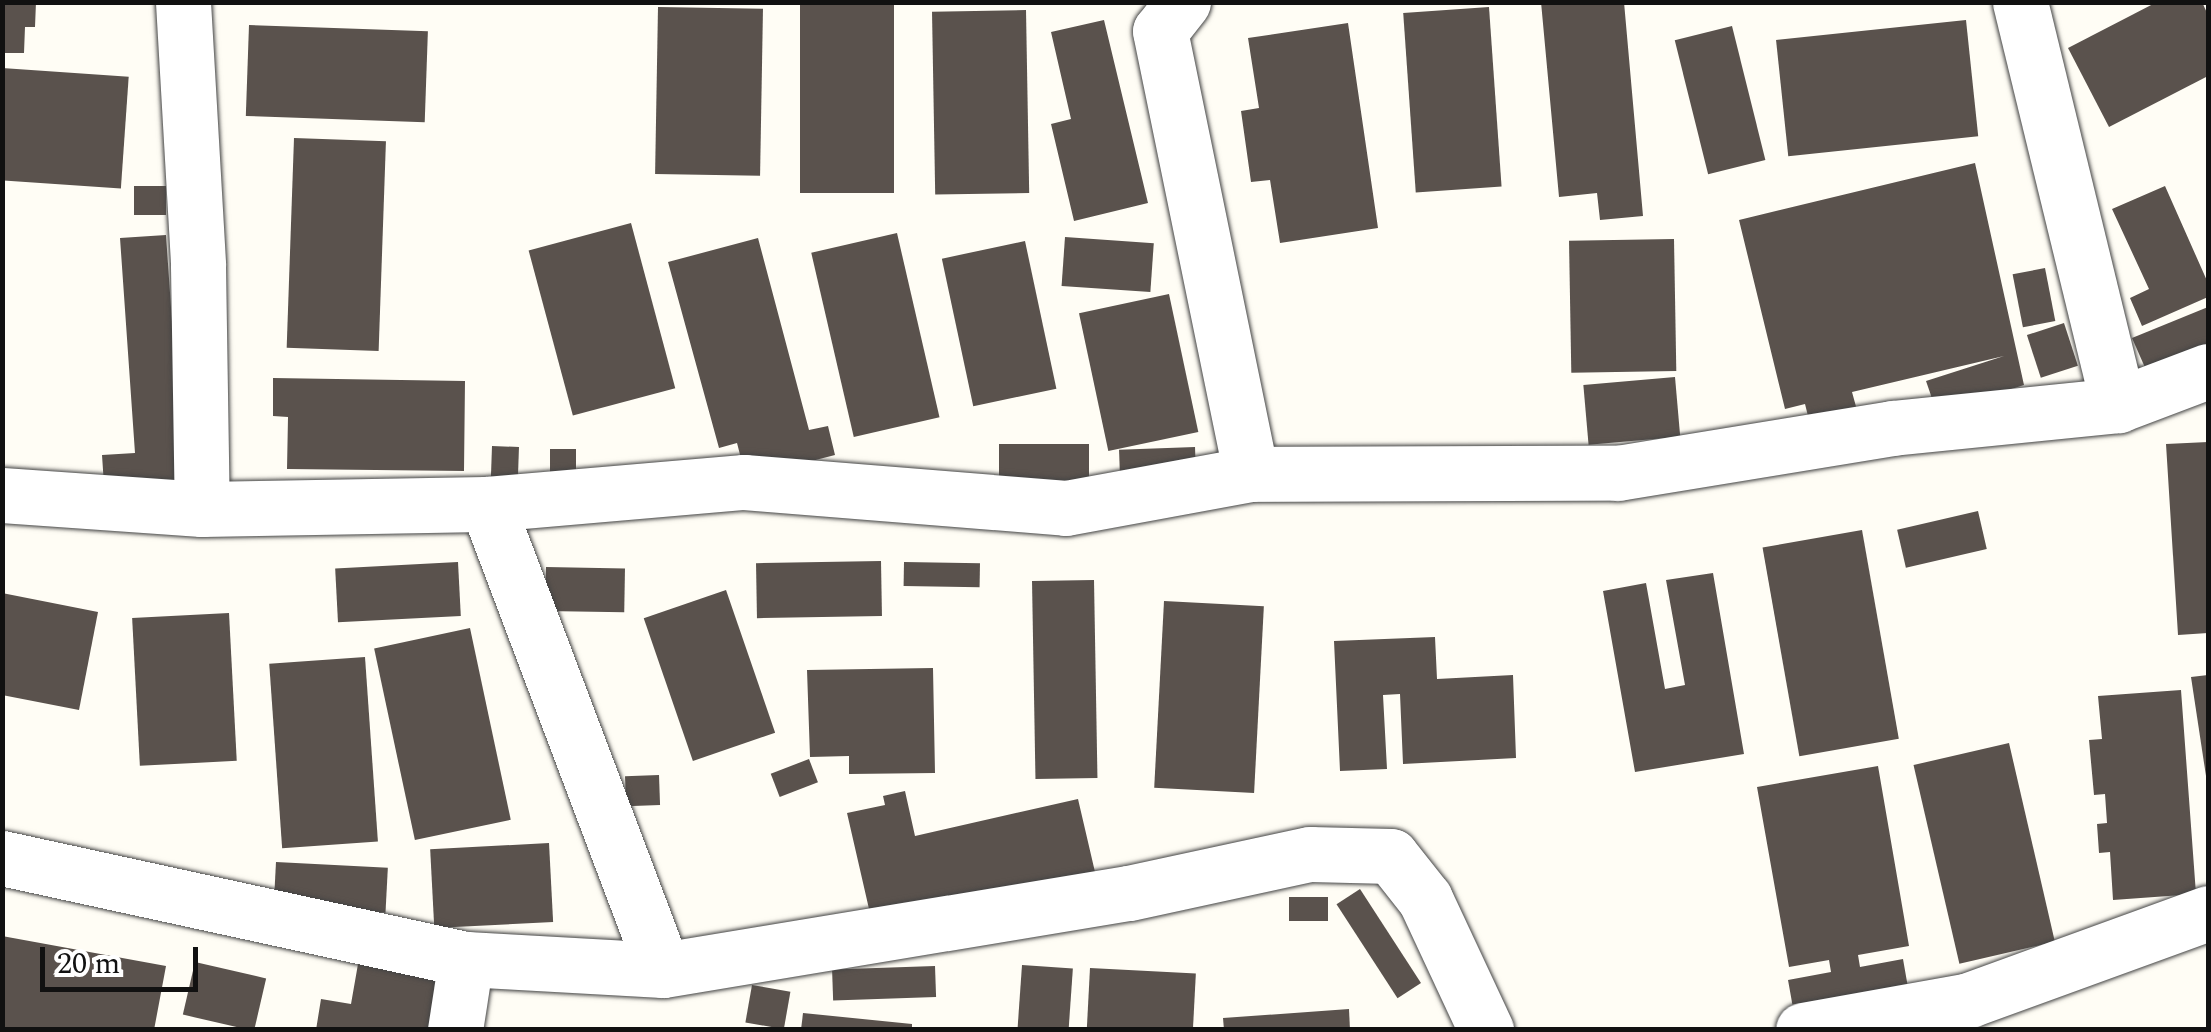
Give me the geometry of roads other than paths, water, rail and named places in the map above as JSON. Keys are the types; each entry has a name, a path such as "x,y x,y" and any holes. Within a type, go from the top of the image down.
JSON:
{"street":[{"path":"183,2 198,266 202,510"},
{"path":"2020,2 2118,405"},
{"path":"1158,12 1251,474"},
{"path":"2,495 202,510 486,504 744,482 1066,508 1251,474 1618,473 1892,428 2118,405 2208,371"},
{"path":"486,504 663,970"},
{"path":"2,858 466,959 663,970 1129,893 1310,854 1391,856 1425,900 1486,1030"},
{"path":"1803,1030 1975,1014 2208,913"},
{"path":"455,1030 466,959"}]}
